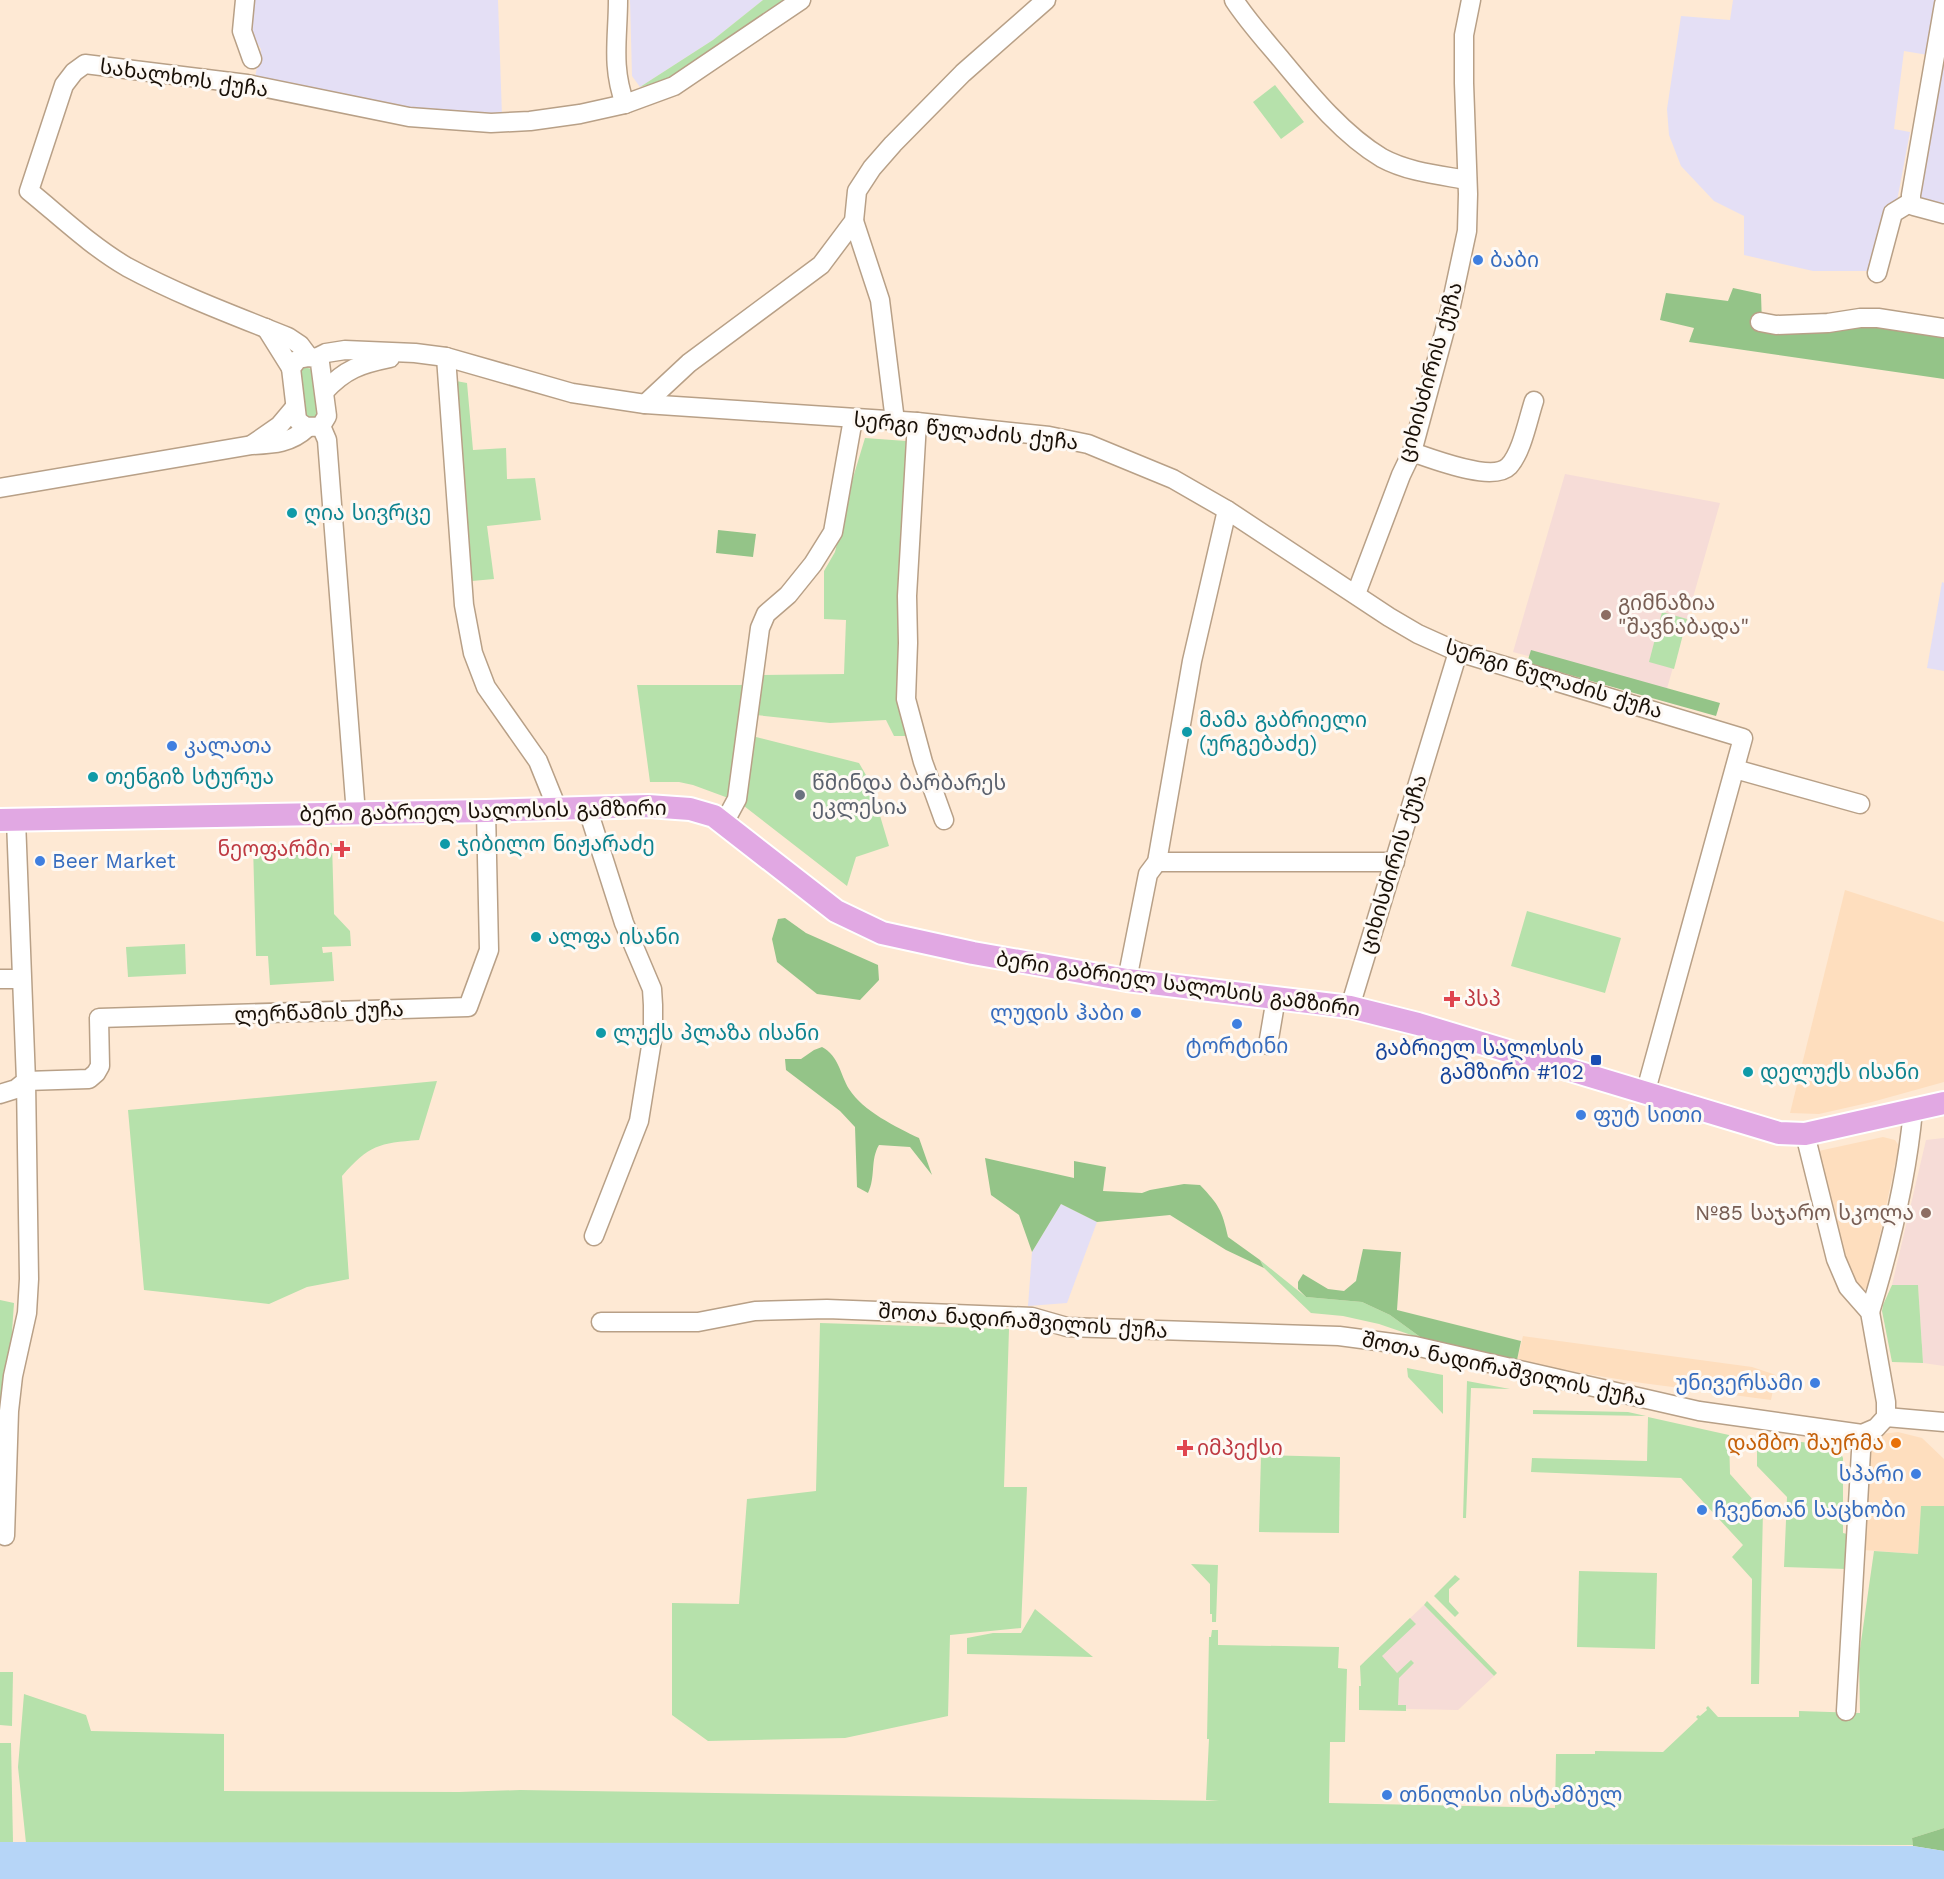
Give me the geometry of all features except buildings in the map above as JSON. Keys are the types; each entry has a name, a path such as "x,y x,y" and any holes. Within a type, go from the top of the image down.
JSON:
{"main road":[{"name":"ბერი გაბრიელ სალოსის გამზირი","path":"8,820 356,814 586,807 648,806 690,809 714,816 836,911 882,933 973,953 1127,980 1350,1007 1418,1024 1779,1133 1805,1134 1944,1103"}],"street":[{"path":"245,0 242,32 252,59"},
{"path":"618,0 616,67 618,84 625,104 674,86 801,0"},
{"path":"895,421 880,300 854,221 857,191 886,152 963,73 1046,0"},
{"path":"1234,0 1243,14 1316,100 1356,139 1383,158 1417,171 1467,180"},
{"name":"ციხისძირის ქუჩა","path":"1356,594 1412,452 1449,315 1467,231 1464,35 1471,0"},
{"path":"1877,273 1893,213 1911,202 1944,4"},
{"name":"სახალხოს ქუჩა","path":"312,358 300,345 288,337 196,301 126,266 86,239 29,191 64,85 74,72 85,64 247,84 409,117 456,122 530,121 580,114 625,104"},
{"path":"1911,202 1914,206 1944,214"},
{"path":"645,404 689,363 821,265 854,221"},
{"path":"1877,299 1878,318"},
{"path":"1760,322 1776,325 1878,318 1944,328"},
{"path":"266,328 291,368 297,420 314,427 327,441 356,814"},
{"name":"სერგი წულაძის ქუჩა","path":"291,368 298,359 345,350 415,353 446,357 572,393 645,404 917,422 1049,436 1088,444 1173,479 1227,510 1389,617 1418,634 1458,652 1743,738 1734,769"},
{"name":"სერგი წულაძის ქუჩა","path":"325,391 336,378 357,366 415,353"},
{"path":"446,357 464,605 472,653 486,687 538,761 557,808"},
{"path":"0,488 287,441 314,427 327,416 320,363 312,358"},
{"path":"1412,452 1471,470 1496,473 1508,467 1516,455 1533,401"},
{"path":"252,445 279,426 295,407"},
{"path":"724,823 737,799 760,628 766,614 788,595 813,564 833,532 853,419"},
{"path":"917,422 907,596 906,699 923,762 944,820"},
{"path":"1127,980 1148,874 1157,862 1192,661 1227,510"},
{"name":"ციხისძირის ქუჩა","path":"1350,1007 1458,652"},
{"path":"1645,1094 1734,769 1860,804"},
{"path":"586,807 624,923 652,989 653,1005 653,1034 639,1121 594,1236"},
{"name":"ლერწამის ქუჩა","path":"26,1081 89,1079 96,1073 100,1066 99,1018 468,1007 489,950 486,811"},
{"path":"5,1536 9,1411 13,1376 27,1313 29,1279 26,1081 21,979 8,820"},
{"path":"1157,862 1395,862"},
{"path":"0,979 21,979"},
{"path":"1268,1045 1276,998"},
{"path":"0,1094 16,1089 26,1081"},
{"path":"1846,1711 1862,1434 1876,1428 1886,1417 1887,1402 1870,1312 1880,1280 1909,1150 1913,1110"},
{"path":"1805,1134 1836,1259 1848,1287 1870,1312"},
{"name":"შოთა ნადირაშვილის ქუჩა","path":"601,1322 698,1322 755,1311 827,1309 1032,1317 1067,1327 1339,1336 1414,1346 1699,1411 1862,1434"},
{"path":"1886,1417 1944,1422"}],"shaded area":[{"path":"251,0 498,0 502,116 405,109 255,77 261,49 247,28"},
{"path":"630,0 763,0 713,40 640,87 632,76"},
{"path":"1733,0 1937,0 1928,55 1904,51 1894,129 1910,132 1897,201 1875,271 1813,271 1744,255 1744,216 1714,201 1681,166 1669,135 1667,109 1681,16 1730,20"},
{"path":"1944,49 1944,210 1916,202"},
{"name":"გიმნაზია \"შავნაბადა\"","path":"1565,474 1720,503 1666,692 1513,652"},
{"path":"1942,582 1944,583 1944,671 1927,668"},
{"path":"1845,890 1944,922 1944,1082 1819,1114 1790,1113"},
{"path":"1883,1137 1895,1140 1899,1146 1869,1286 1859,1290 1852,1285 1814,1152"},
{"name":"№85 საჯარო სკოლა","path":"1944,1138 1944,1366 1923,1363 1918,1286 1892,1285 1926,1140"},
{"path":"1061,1204 1097,1222 1067,1303 1028,1306 1032,1252"},
{"path":"1523,1336 1752,1367 1776,1375 1771,1400 1642,1383 1525,1364 1517,1360"},
{"path":"1898,1432 1922,1438 1944,1459 1944,1506 1921,1507 1918,1554 1864,1550 1870,1439 1882,1434"},
{"path":"1424,1605 1494,1676 1458,1710 1363,1708 1364,1662"}],"green space":[{"path":"763,0 787,0 699,63 680,73 640,87 713,40"},
{"path":"1275,85 1304,122 1281,139 1253,102"},
{"path":"1733,288 1761,294 1762,325 1873,325 1944,335 1944,379 1689,342 1694,328 1660,320 1666,293 1728,301"},
{"path":"303,367 312,369 318,411 315,417 304,417 298,371"},
{"path":"456,381 467,383 473,450 506,448 507,479 535,478 541,520 487,526 494,579 472,581"},
{"path":"865,438 906,441 900,556 899,662 907,736 894,736 886,720 830,723 756,715 761,675 844,674 846,620 824,619 824,571 835,552 849,491"},
{"path":"718,530 756,534 753,557 716,553"},
{"path":"1662,612 1687,619 1674,669 1649,662"},
{"path":"1531,650 1720,703 1716,716 1527,663"},
{"path":"637,685 743,685 731,799 679,782 650,782"},
{"path":"752,736 859,763 870,782 889,846 856,857 847,886 744,806"},
{"path":"332,843 334,914 350,931 351,946 322,947 323,953 332,952 334,981 270,985 268,956 256,956 253,845"},
{"path":"1527,911 1621,938 1605,993 1511,966"},
{"path":"785,918 806,933 878,965 879,980 860,1000 817,994 777,962 772,939 778,919"},
{"path":"185,944 186,974 128,977 126,947"},
{"path":"822,1047 832,1055 855,1097 881,1118 919,1138 932,1175 910,1147 879,1145 868,1193 857,1187 855,1127 840,1111 786,1070 785,1059 801,1059"},
{"path":"437,1081 419,1140 376,1148 360,1158 342,1176 349,1279 307,1287 269,1304 144,1290 128,1110"},
{"path":"985,1158 1074,1178 1074,1161 1106,1167 1103,1191 1142,1193 1184,1184 1200,1185 1219,1208 1228,1237 1260,1260 1264,1268 1226,1250 1170,1215 1097,1222 1061,1204 1032,1252 1019,1215 991,1195"},
{"path":"1363,1249 1401,1252 1397,1310 1521,1341 1517,1360 1423,1339 1390,1315 1362,1302 1306,1297 1298,1289 1298,1282 1303,1274 1328,1289 1344,1291 1356,1281"},
{"path":"1260,1260 1306,1297 1362,1302 1390,1315 1423,1339 1379,1324 1343,1316 1311,1313 1264,1268"},
{"path":"1892,1285 1918,1285 1923,1363 1892,1362 1882,1311"},
{"path":"0,1300 14,1303 0,1505"},
{"path":"820,1323 1009,1329 1004,1487 1027,1487 1021,1628 950,1635 948,1716 845,1738 708,1741 672,1715 672,1603 739,1604 747,1499 816,1491"},
{"path":"1407,1368 1443,1375 1443,1414 1408,1377"},
{"path":"1467,1381 1510,1389 1471,1388 1466,1518 1463,1518"},
{"path":"1533,1410 1628,1412 1646,1416 1533,1414"},
{"path":"1648,1417 1729,1435 1730,1474 1763,1511 1759,1684 1751,1684 1752,1579 1732,1557 1743,1545 1681,1478 1531,1472 1532,1458 1647,1461"},
{"path":"1757,1436 1838,1447 1843,1458 1843,1533 1847,1534 1846,1569 1784,1567 1787,1497 1757,1466"},
{"path":"1261,1455 1340,1457 1339,1533 1259,1532"},
{"path":"1921,1506 1944,1506 1944,1828 1912,1838 1913,1845 26,1843 18,1767 24,1694 86,1715 91,1731 224,1734 224,1791 520,1790 1219,1801 1206,1800 1209,1739 1207,1739 1209,1637 1211,1637 1212,1630 1218,1630 1218,1645 1339,1647 1338,1668 1347,1669 1345,1742 1330,1742 1329,1803 1555,1808 1556,1754 1595,1754 1595,1751 1663,1752 1698,1719 1696,1717 1698,1715 1700,1716 1707,1710 1708,1706 1718,1717 1799,1717 1799,1711 1860,1713 1859,1656 1874,1551 1918,1554"},
{"path":"1191,1564 1218,1565 1216,1622 1212,1622 1212,1614 1210,1614 1210,1584"},
{"path":"1579,1571 1657,1573 1655,1649 1577,1647"},
{"path":"1455,1575 1460,1579 1449,1589 1449,1602 1459,1613 1455,1617 1434,1596"},
{"path":"1427,1601 1497,1673 1494,1676 1424,1605"},
{"path":"1035,1609 1093,1657 967,1654 967,1638 993,1633 1021,1633"},
{"path":"1410,1618 1416,1624 1382,1656 1397,1673 1411,1660 1414,1663 1399,1678 1398,1705 1406,1705 1406,1711 1359,1710 1360,1666"},
{"path":"0,1672 13,1672 12,1726 0,1725"},
{"path":"0,1743 11,1743 13,1842 0,1842"},
{"path":"1944,1828 1944,1851 1913,1846 1912,1838"}],"water":[{"path":"0,1842 1913,1846 1944,1851 1944,1879 0,1879"}],"place":[{"name":"ბაბი","path":"1478,260"},
{"name":"ღია სივრცე","path":"292,513"},
{"name":"გიმნაზია \"შავნაბადა\"","path":"1606,615"},
{"name":"მამა გაბრიელი (ურგებაძე)","path":"1187,732"},
{"name":"კალათა","path":"172,746"},
{"name":"თენგიზ სტურუა","path":"93,777"},
{"name":"წმინდა ბარბარეს ეკლესია","path":"800,795"},
{"name":"ჯიბილო ნიჟარაძე","path":"445,844"},
{"name":"ნეოფარმი","path":"342,849"},
{"name":"Beer Market","path":"40,861"},
{"name":"ალფა ისანი","path":"536,937"},
{"name":"პსპ","path":"1452,999"},
{"name":"ლუდის ჰაბი","path":"1136,1013"},
{"name":"ტორტინი","path":"1237,1024"},
{"name":"ლუქს პლაზა ისანი","path":"601,1033"},
{"name":"გაბრიელ სალოსის გამზირი #102","path":"1596,1060"},
{"name":"დელუქს ისანი","path":"1748,1072"},
{"name":"ფუტ სითი","path":"1581,1115"},
{"name":"№85 საჯარო სკოლა","path":"1926,1213"},
{"name":"უნივერსამი","path":"1815,1383"},
{"name":"დამბო შაურმა","path":"1896,1443"},
{"name":"იმპექსი","path":"1185,1448"},
{"name":"სპარი","path":"1916,1474"},
{"name":"ჩვენთან საცხობი","path":"1702,1510"},
{"name":"თნილისი ისტამბულ","path":"1387,1795"}]}
